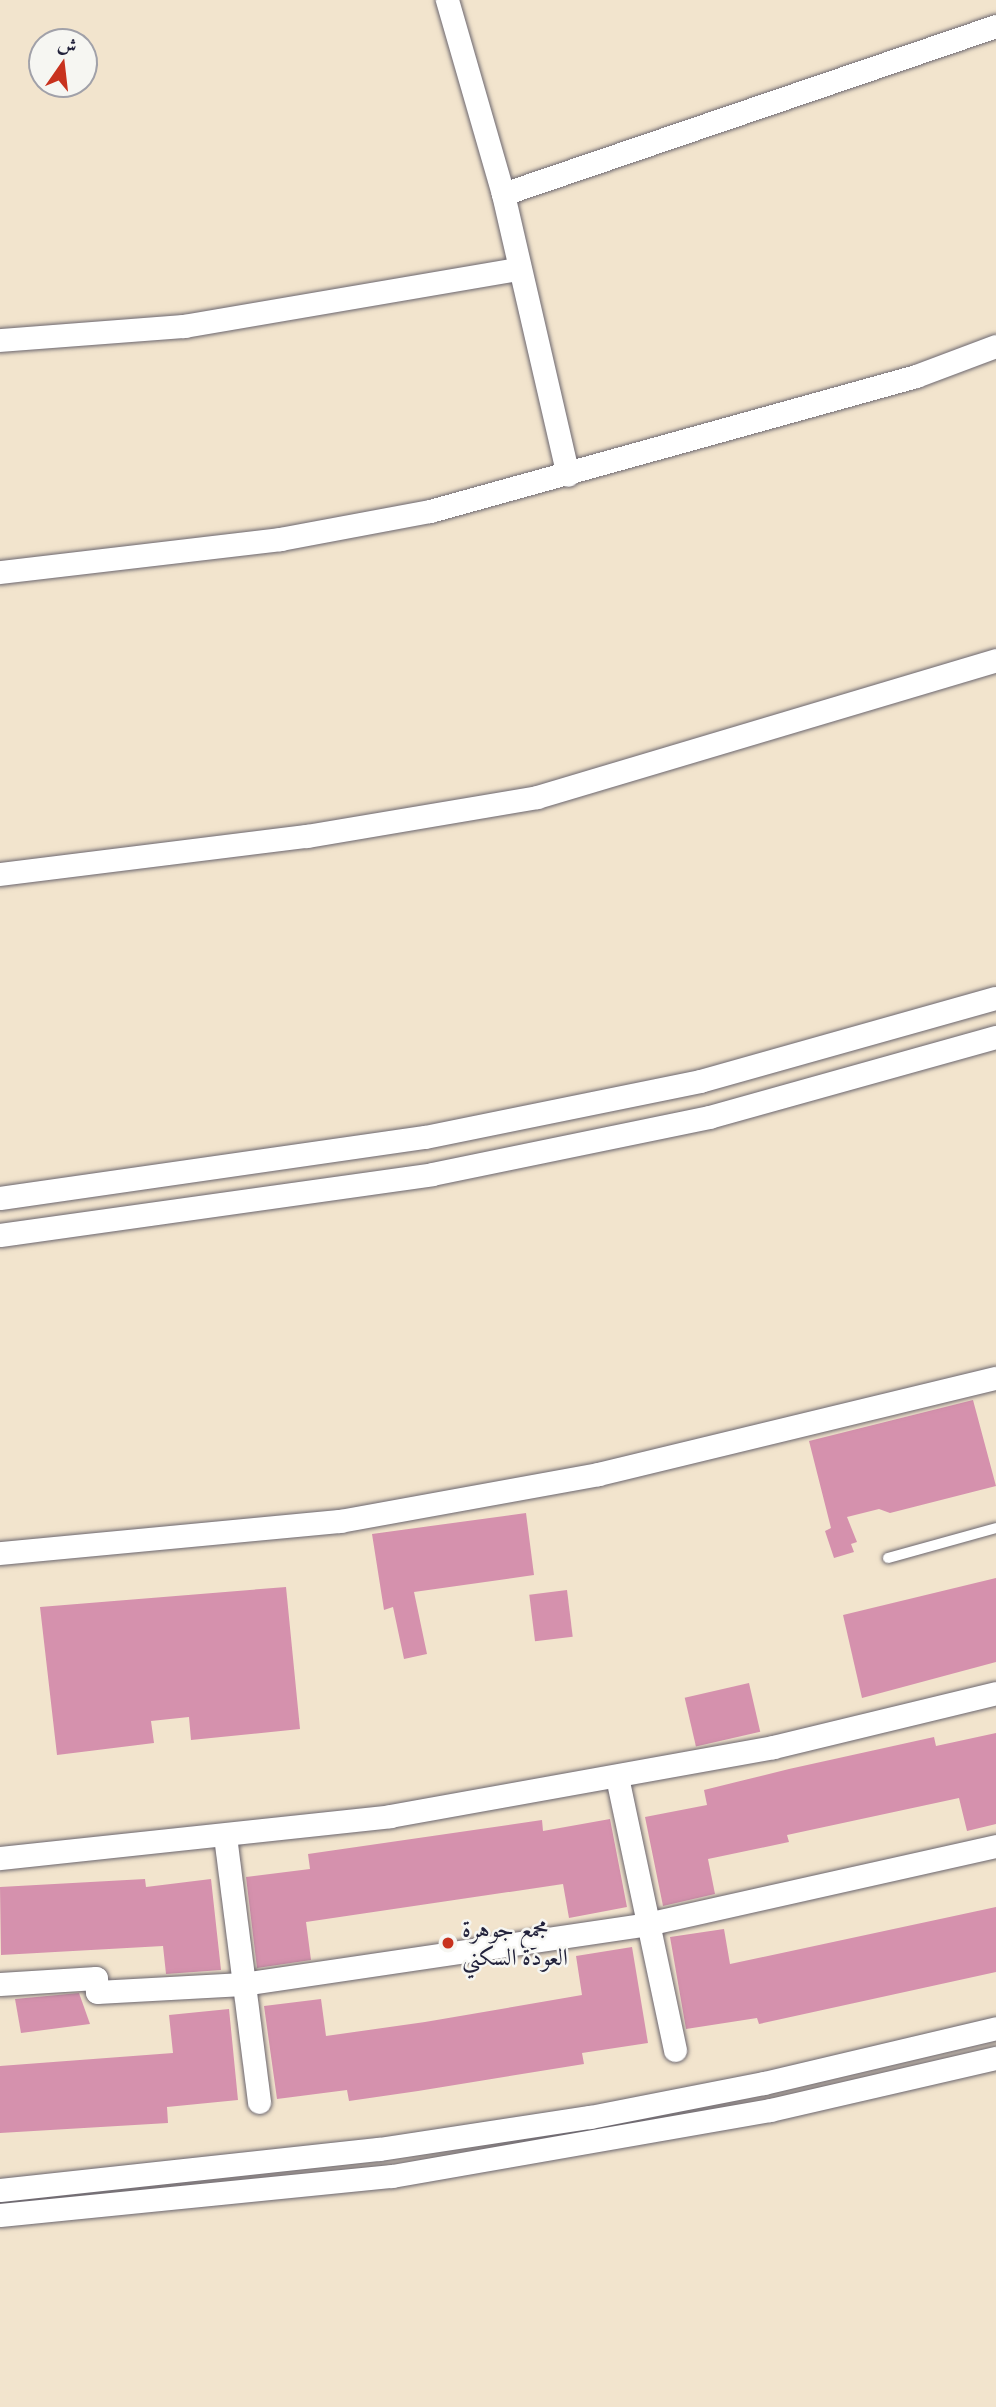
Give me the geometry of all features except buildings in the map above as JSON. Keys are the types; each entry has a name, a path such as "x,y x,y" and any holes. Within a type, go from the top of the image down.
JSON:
{"street":[{"path":"447,0 503,194 568,475"},
{"path":"503,194 996,26"},
{"path":"0,340 184,326 519,269"},
{"path":"0,572 280,539 430,511 568,475 916,376 996,346"},
{"path":"0,874 307,836 537,797 996,660"},
{"path":"0,1198 465,1129 700,1081 996,998"},
{"path":"0,1235 432,1174 709,1117 996,1037"},
{"path":"0,1553 340,1521 611,1471 996,1378"},
{"path":"0,1858 225,1836 390,1816 617,1777 773,1746 996,1693"},
{"path":"617,1777 674,2050"},
{"path":"225,1836 258,2102"},
{"path":"0,1984 96,1978 97,1993 243,1984 647,1924 996,1846"},
{"path":"0,2190 367,2151 590,2117 996,2028"},
{"path":"0,2215 198,2198 444,2168 770,2110 996,2057"}],"lane":[{"path":"888,1558 996,1528"}],"place":[{"name":"مجمع جوهرة العودة السكني","path":"448,1943"}]}
